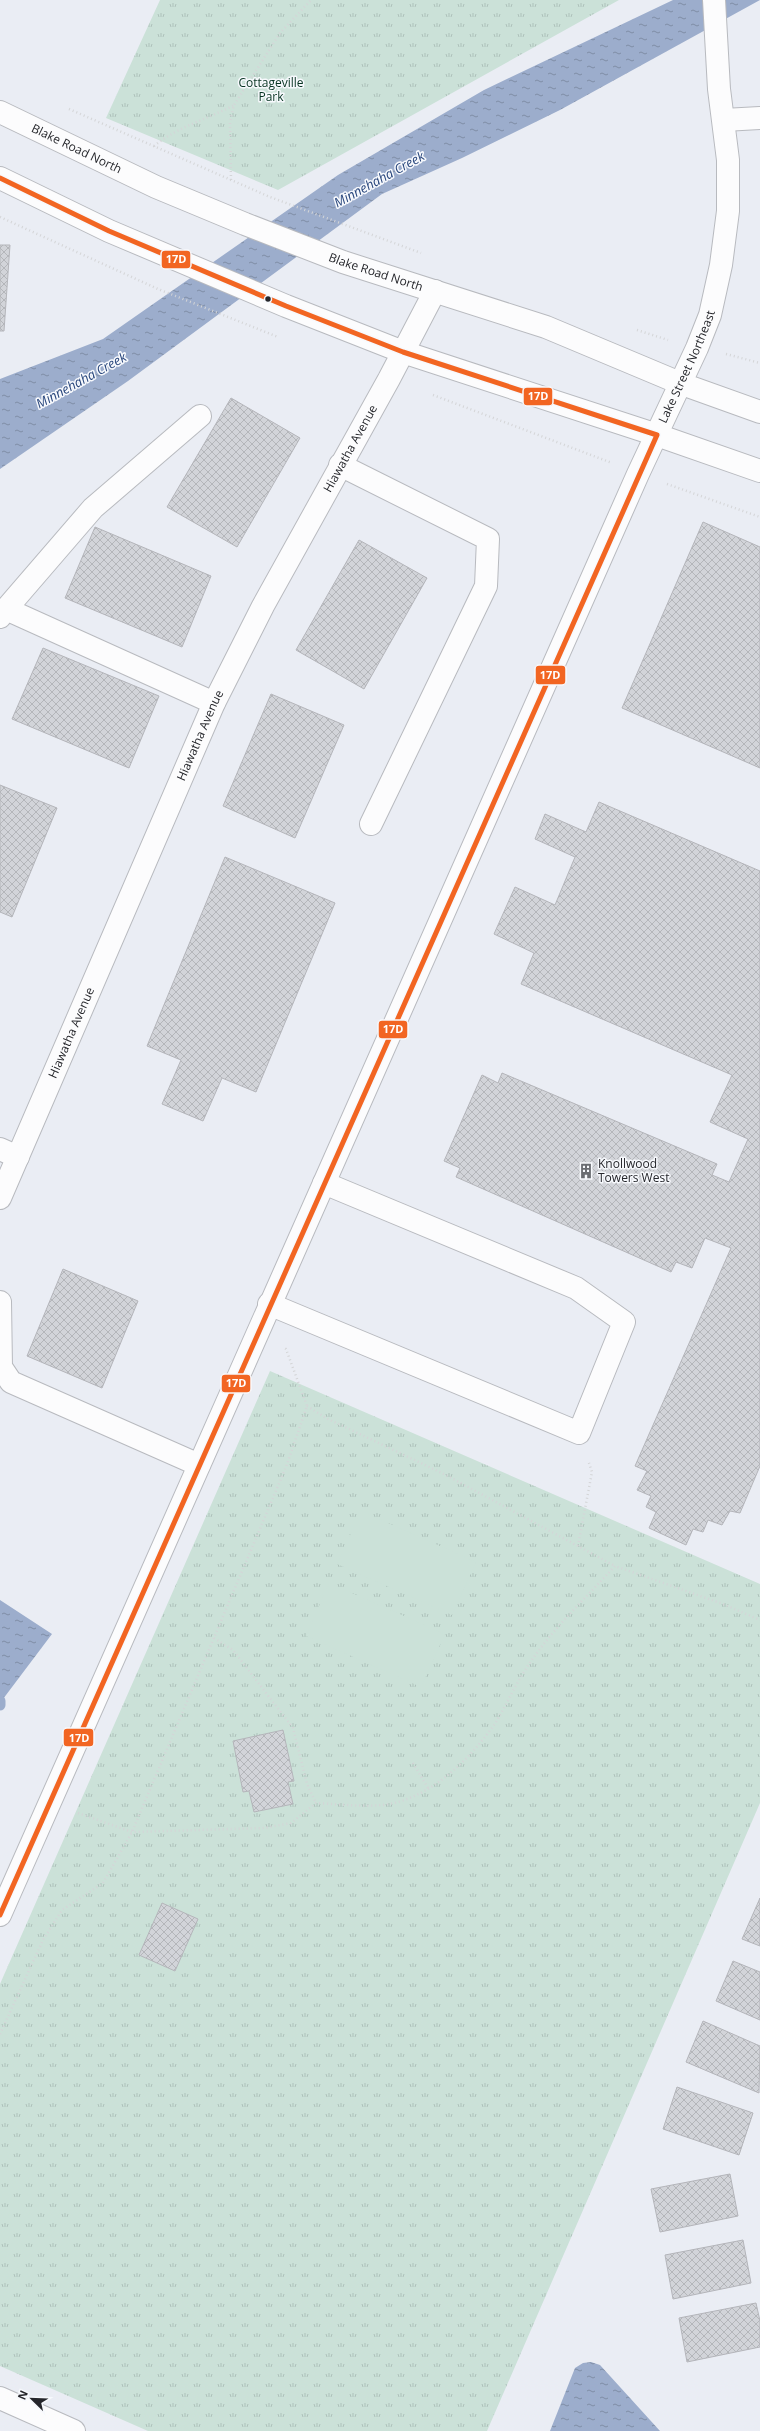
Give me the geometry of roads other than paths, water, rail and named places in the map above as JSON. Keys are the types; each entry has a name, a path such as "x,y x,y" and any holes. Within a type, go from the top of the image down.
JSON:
{"street":[{"name":"Lake Street Northeast","path":"0,1915 259,1327 638,474 682,384 710,314 721,265 728,211 728,160 719,89 714,0"},
{"name":"Blake Road North","path":"0,112 156,187 245,224 343,262 435,290 546,327 682,384 760,412"},
{"path":"724,120 760,118"},
{"path":"0,178 109,231 187,265 403,352 657,435 760,471"},
{"name":"Hiawatha Avenue","path":"0,1198 9,1153 214,703 263,606 340,465 390,379 435,290"},
{"path":"200,416 93,508 3,613 214,703"},
{"path":"340,465 488,539 486,586 371,824"},
{"path":"270,1304 579,1433 624,1322 576,1288 324,1183"},
{"path":"0,1302 1,1367 11,1382 199,1465"},
{"path":"0,2398 74,2431"}],"water":[{"name":"Minnehaha Creek","path":"673,0 760,0 560,110 462,158 382,194 128,381 0,469 0,379 103,339 338,175 484,90"},
{"path":"0,1600 52,1634 0,1703"},
{"path":"591,2362 600,2365 660,2431 550,2431 575,2368 583,2363"}],"place":[{"name":"Knollwood Towers West","path":"586,1171"}],"park label":[{"name":"Cottageville Park","path":"271,90"}]}
